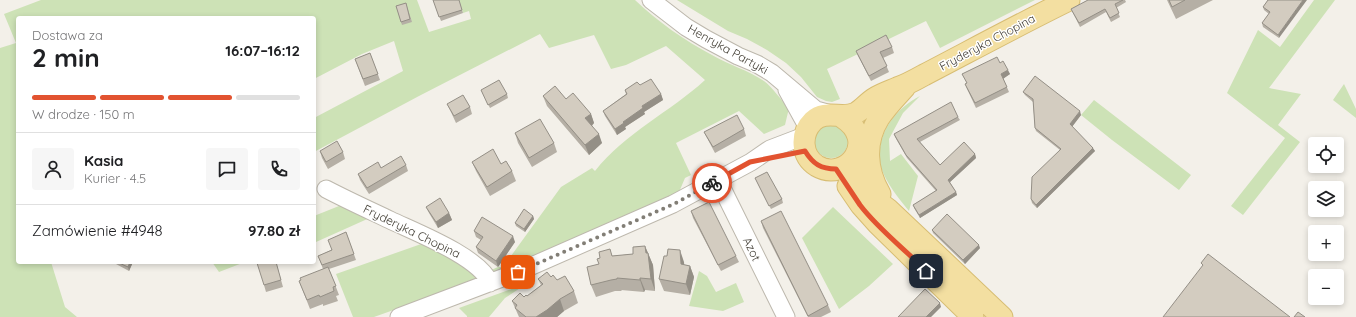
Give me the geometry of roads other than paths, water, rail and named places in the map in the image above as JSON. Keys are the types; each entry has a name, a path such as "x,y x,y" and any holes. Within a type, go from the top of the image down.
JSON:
{"main road":[{"name":"Fryderyka Chopina","path":"806,138 814,120 822,116 844,120 856,113 875,97 906,85 1069,0"},
{"path":"889,210 870,173 868,150 871,136 879,118 906,85"},
{"path":"806,138 810,160 817,166 826,169 844,165 857,154 859,138 844,120"},
{"path":"844,165 858,179 869,195 889,210 1002,317"},
{"path":"844,165 848,185 861,206 974,317"}],"street":[{"name":"Henryka Partyki","path":"651,0 686,27 722,48 757,64 772,73 784,84"},
{"path":"784,84 816,110 844,120"},
{"path":"784,84 806,138"},
{"name":"Fryderyka Chopina","path":"399,317 518,272 674,204 750,162 770,149 806,138"},
{"name":"Azot","path":"718,180 786,317"},
{"name":"Fryderyka Chopina","path":"326,189 444,245 468,259 482,270 490,283"}]}
